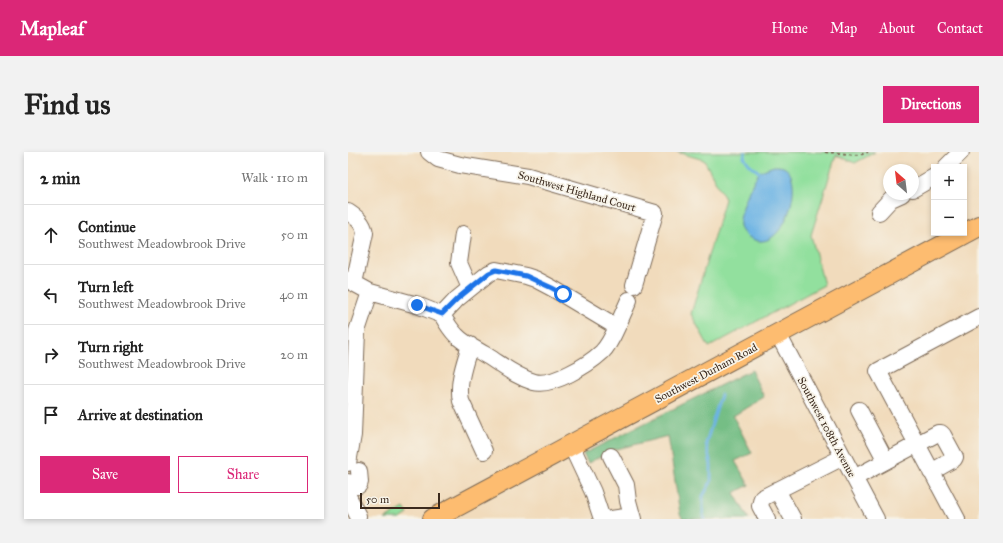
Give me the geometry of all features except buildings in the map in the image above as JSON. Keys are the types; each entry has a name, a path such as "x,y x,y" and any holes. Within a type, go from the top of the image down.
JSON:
{"main road":[{"name":"Southwest Durham Road","path":"433,519 979,226"}],"street":[{"name":"Southwest Highland Court","path":"429,152 438,160 528,176 655,213 632,293 617,327"},
{"path":"949,164 961,152"},
{"path":"919,186 931,179"},
{"path":"879,212 890,200"},
{"path":"348,212 360,221 365,233 351,282 370,292 417,305 442,314 449,327 457,336 512,372 528,380 535,382 551,382 571,373 601,353 608,345 617,327 552,288 526,276 496,270 489,273 470,288 442,314"},
{"path":"462,234 459,263 470,288"},
{"path":"352,472 350,432 352,337 370,292"},
{"path":"957,519 916,445 878,371 979,317"},
{"name":"Southwest 108th Avenue","path":"778,334 876,519"},
{"path":"470,345 459,392 461,401 484,451"},
{"path":"859,410 886,461"},
{"path":"854,478 941,433 954,455 954,459 931,472"},
{"path":"571,445 593,492 602,519"},
{"path":"611,456 626,485 633,518 611,519"},
{"path":"767,519 760,506 762,498 843,457"},
{"path":"777,490 792,519"},
{"path":"348,496 358,516"}],"path":[{"path":"825,152 861,155 868,152"}],"green space":[{"path":"677,152 875,152 855,163 836,155 811,235 824,285 709,347 691,314 725,199 704,160"},
{"path":"751,370 764,397 733,416 752,453 735,461 749,485 734,493 749,519 683,519 680,514 668,436 613,450 588,463 583,454"},
{"path":"404,508 408,514 400,519 385,519"}],"water":[{"path":"774,166 783,167 790,173 793,184 793,197 783,224 775,234 766,240 755,240 748,237 742,231 740,226 741,214 746,198 757,176 765,169"}],"waterway":[{"path":"745,152 744,157 749,164 760,173"},
{"path":"705,519 703,515 703,496 711,482 711,465 706,443 721,395"}],"route":[{"path":"417,305 442,314 457,299 489,273 496,270 535,279 563,294"}]}
